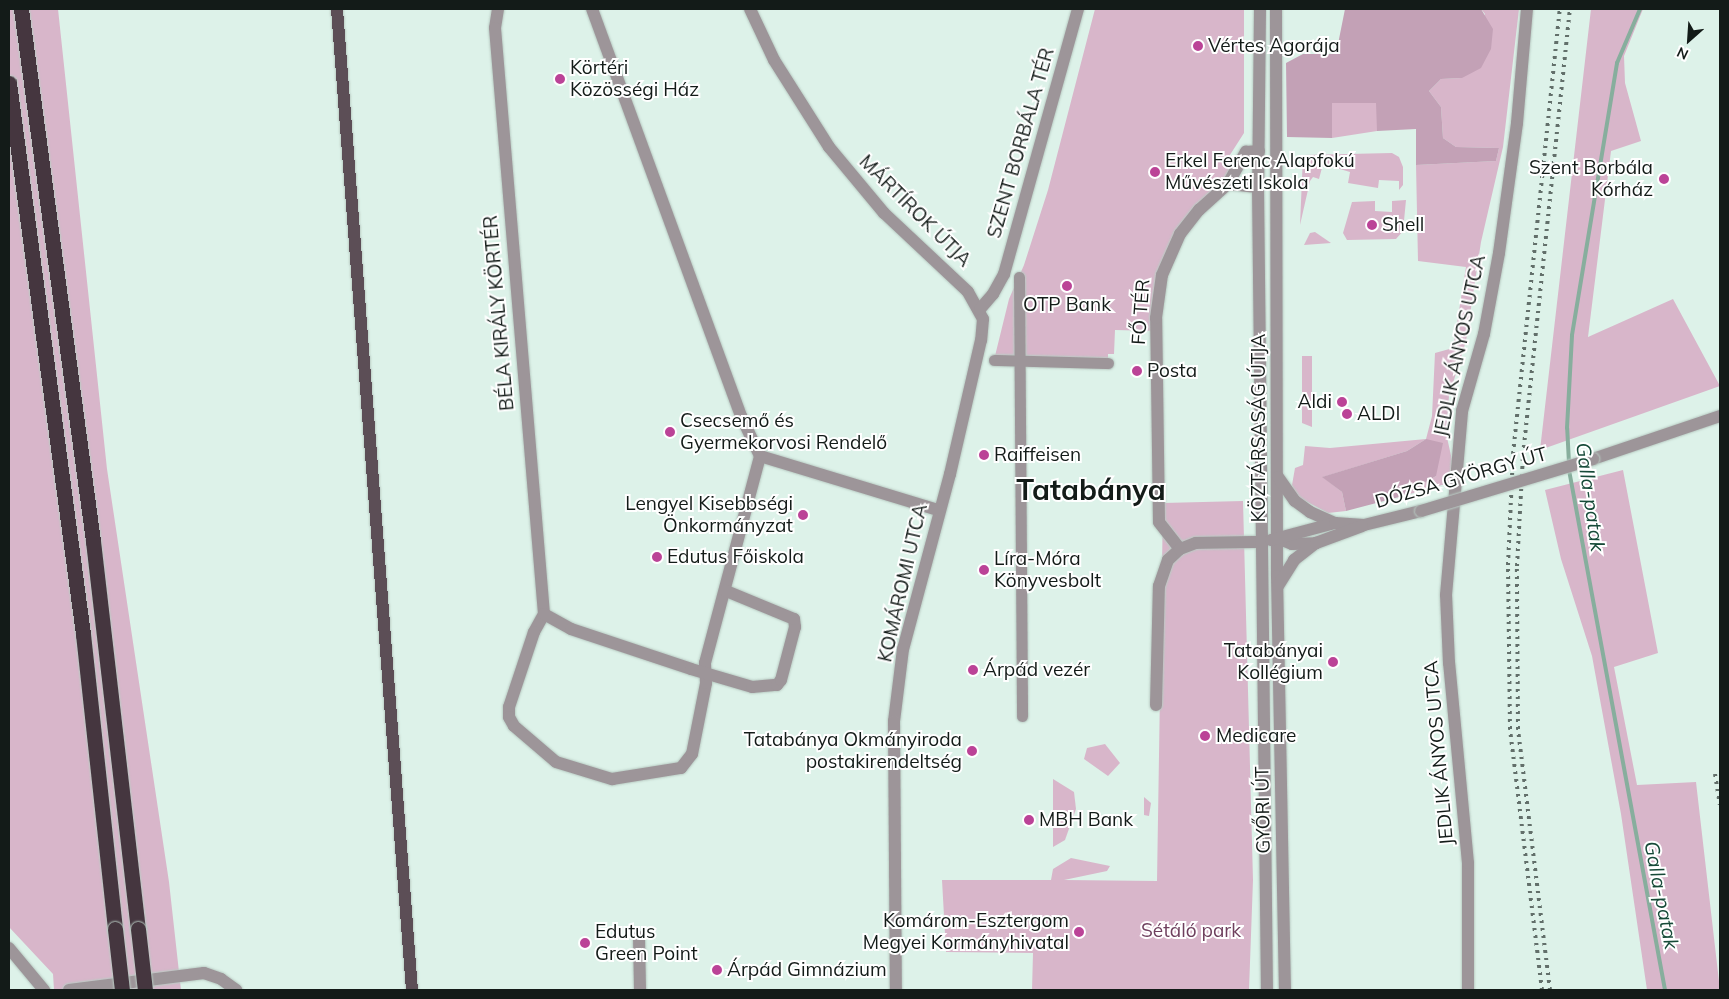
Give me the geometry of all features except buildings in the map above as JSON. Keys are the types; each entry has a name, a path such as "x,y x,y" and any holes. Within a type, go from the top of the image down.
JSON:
{"highway":[{"path":"21,9 93,540 145,990"},
{"path":"9,83 83,634 122,990"}],"main road":[{"path":"337,9 412,990"}],"street":[{"name":"BÉLA KIRÁLY KÖRTÉR","path":"498,9 495,28 544,614"},
{"path":"592,9 741,416 760,456 726,591 705,663 706,672 692,754 681,768 612,779 556,762 514,726 509,717 509,707 534,632 544,614 571,629 706,672 752,687 776,685 781,680 795,628 789,614 726,591"},
{"name":"MÁRTÍROK ÚTJA","path":"750,9 774,60 828,147 884,212 952,275 980,309"},
{"name":"SZENT BORBÁLA TÉR","path":"980,309 993,294 1004,274 1078,9"},
{"name":"KÖZTÁRSASÁG ÚTJA","path":"1260,9 1258,187 1263,542 1278,538 1276,9"},
{"name":"JEDLIK ÁNYOS UTCA","path":"1468,990 1468,863 1449,663 1446,595 1462,411 1484,334 1499,253 1517,122 1527,9"},
{"name":"FŐ TÉR","path":"1180,549 1159,522 1158,299 1168,257 1180,234 1199,210 1228,184 1246,152 1259,151"},
{"path":"1228,184 1258,187"},
{"path":"1018,277 1022,716"},
{"name":"KOMÁROMI UTCA","path":"896,990 894,721 903,649 981,340 983,319 980,309"},
{"path":"994,360 1108,363"},
{"name":"DÓZSA GYÖRGY ÚT","path":"1278,538 1335,522 1364,525 1421,511 1593,458 1720,416"},
{"path":"760,456 938,510"},
{"path":"1278,477 1302,506 1335,522"},
{"path":"1278,586 1294,560 1316,543 1364,525"},
{"path":"1278,538 1292,544 1316,543"},
{"name":"GYŐRI ÚT","path":"1278,538 1286,990"},
{"path":"1156,706 1159,586 1162,571 1180,549 1196,543 1263,542"},
{"name":"GYŐRI ÚT","path":"1263,542 1267,990"},
{"path":"639,938 640,990"},
{"path":"9,948 44,990"},
{"path":"69,990 204,973 221,979 236,990"}],"green space":[{"path":"9,9 58,9 107,469 169,882 181,990 54,990 53,974 9,927"},
{"path":"1095,9 1244,9 1244,133 1228,158 1235,169 1168,257 1157,331 1115,330 1114,354 1108,354 1108,363 994,360 1009,299 1024,265 1048,190"},
{"path":"1481,9 1519,9 1503,147 1481,242 1466,341 1449,396 1446,433 1452,460 1449,483 1403,496 1436,476 1426,439 1432,416 1435,353 1453,348 1466,267 1418,261 1416,165 1496,161 1499,148 1456,147 1443,138 1441,107 1429,91 1441,79 1462,78 1485,14"},
{"path":"1591,9 1643,9 1624,56 1625,83 1641,141 1611,151 1588,337 1673,299 1720,386 1540,450"},
{"path":"1332,103 1377,103 1377,131 1332,138"},
{"path":"1392,153 1399,157 1403,167 1403,185 1399,190 1399,181 1379,180 1378,188 1348,183 1350,172 1323,164 1319,179 1313,177 1310,181 1300,225 1303,155"},
{"path":"1406,200 1403,231 1396,239 1347,240 1343,233 1352,202 1375,201 1375,211 1392,212 1392,201"},
{"path":"1315,232 1331,243 1304,245 1310,233"},
{"path":"1302,356 1312,356 1312,427 1302,423"},
{"path":"1426,439 1407,451 1323,477 1342,492 1346,511 1328,513 1296,496 1292,485 1295,468 1303,465 1305,446 1330,448"},
{"path":"1623,470 1658,653 1614,667 1637,785 1696,782 1720,990 1647,990 1621,814 1592,656 1561,559 1545,490"},
{"name":"Sétáló park","path":"1243,501 1253,880 1249,990 1032,990 1033,953 946,952 942,880 1051,880 1053,869 1071,858 1110,866 1107,871 1064,880 1157,881 1163,503"},
{"path":"1105,744 1120,763 1108,776 1084,759 1087,748"},
{"path":"1053,779 1074,792 1076,809 1065,840 1053,847"},
{"path":"1144,797 1151,803 1149,816 1144,815"}],"shaded area":[{"path":"1345,9 1481,9 1493,29 1491,49 1481,68 1462,78 1441,79 1429,91 1441,107 1443,138 1456,147 1499,148 1496,161 1416,165 1416,129 1377,131 1376,103 1332,103 1332,138 1287,137 1286,63 1303,54 1336,54"},
{"path":"1426,439 1443,443 1436,476 1403,496 1346,511 1342,492 1322,477 1407,451"}],"waterway":[{"name":"Galla-patak","path":"1569,463 1567,428 1572,335 1617,63 1640,9"},
{"name":"Galla-patak","path":"1569,470 1665,990"}],"railway":[{"path":"1542,990 1510,729 1508,565 1513,454 1560,9"},
{"path":"1550,990 1518,729 1517,566 1523,455 1570,9"},
{"path":"1715,774 1720,805"}],"place":[{"name":"Vértes Agorája","path":"1198,46"},
{"name":"Körtéri Közösségi Ház","path":"560,79"},
{"name":"Erkel Ferenc Alapfokú Művészeti Iskola","path":"1155,172"},
{"name":"Szent Borbála Kórház","path":"1664,179"},
{"name":"Shell","path":"1372,225"},
{"name":"OTP Bank","path":"1067,286"},
{"name":"Posta","path":"1137,371"},
{"name":"Aldi","path":"1342,402"},
{"name":"ALDI","path":"1347,414"},
{"name":"Csecsemő és Gyermekorvosi Rendelő","path":"670,432"},
{"name":"Raiffeisen","path":"984,455"},
{"name":"Lengyel Kisebbségi Önkormányzat","path":"803,515"},
{"name":"Edutus Főiskola","path":"657,557"},
{"name":"Líra-Móra Könyvesbolt","path":"984,570"},
{"name":"Tatabányai Kollégium","path":"1333,662"},
{"name":"Árpád vezér","path":"973,670"},
{"name":"Medicare","path":"1205,736"},
{"name":"Tatabánya Okmányiroda postakirendeltség","path":"972,751"},
{"name":"MBH Bank","path":"1029,820"},
{"name":"Komárom-Esztergom Megyei Kormányhivatal","path":"1079,932"},
{"name":"Edutus Green Point","path":"585,943"},
{"name":"Árpád Gimnázium","path":"717,970"}],"district":[{"name":"Tatabánya","path":"1091,490"}]}
